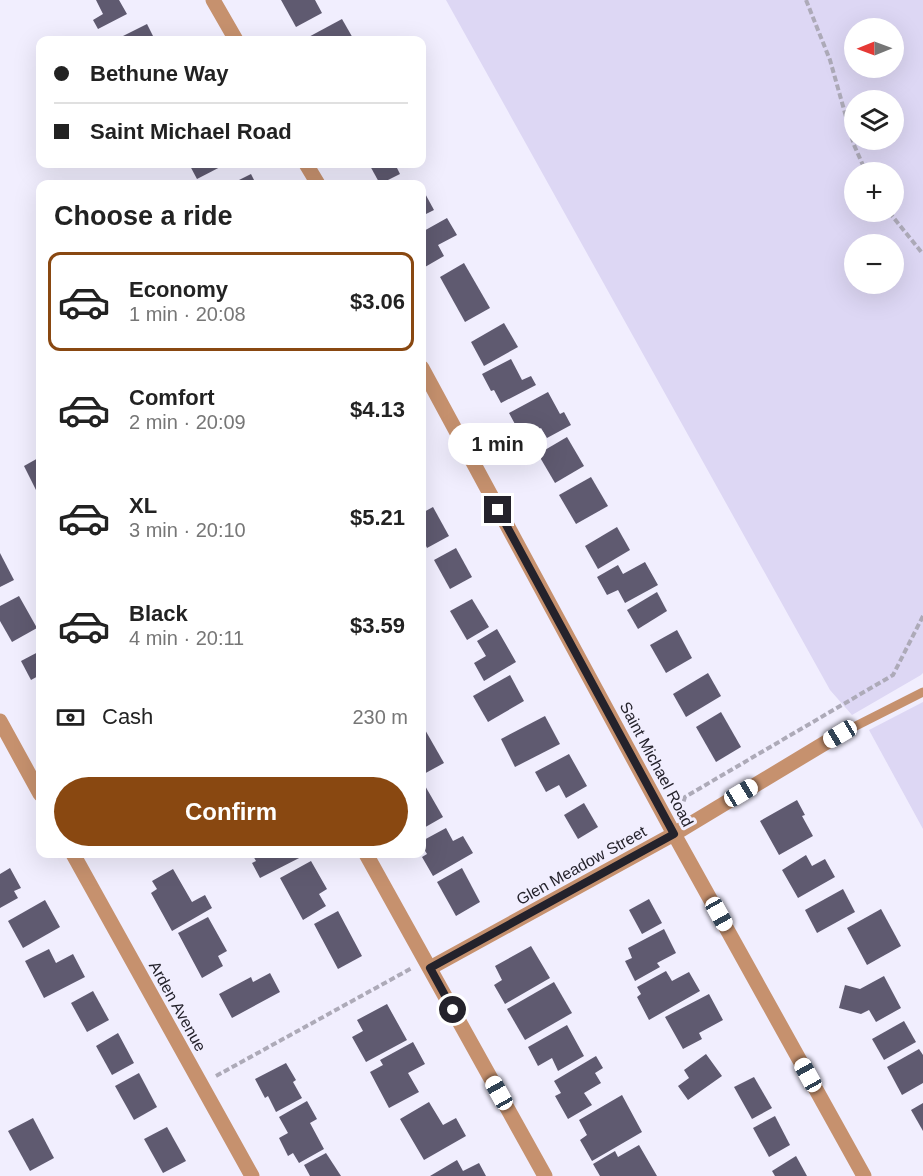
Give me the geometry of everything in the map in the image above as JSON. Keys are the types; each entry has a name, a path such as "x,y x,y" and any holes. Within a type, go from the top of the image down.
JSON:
{"street":[{"path":"213,0 234,36"},
{"name":"Saint Michael Road","path":"426,375 674,834 864,1176"},
{"path":"0,721 36,787"},
{"name":"Glen Meadow Street","path":"428,964 674,834 840,734"},
{"name":"Arden Avenue","path":"75,858 252,1176"},
{"path":"368,858 545,1176"}],"lane":[{"path":"840,734 923,692"}],"path":[{"path":"806,0 830,60 854,145 862,162"},
{"path":"897,222 923,254"},
{"path":"674,834 685,797 893,675 923,616"},
{"path":"201,1084 428,964"}],"shaded area":[{"path":"446,0 923,0 923,673 852,715 830,690"},
{"path":"923,702 923,829 869,730"}],"building":[{"path":"96,0 119,0 127,14 98,29 93,20 103,14"},
{"path":"281,0 315,0 322,13 296,27"},
{"path":"342,19 352,36 310,36"},
{"path":"147,24 153,36 123,36"},
{"path":"191,168 218,168 197,179"},
{"path":"371,168 397,168 400,174 388,180 378,180"},
{"path":"251,174 254,180 239,180"},
{"path":"426,195 434,210 426,214"},
{"path":"447,218 457,235 438,245 444,256 426,266 426,230"},
{"path":"464,263 490,308 465,322 440,277"},
{"path":"504,323 518,347 484,366 471,342"},
{"path":"511,359 522,380 531,376 536,385 501,403 482,374"},
{"path":"548,392 560,414 564,412 571,425 547,438 541,428 523,439 509,413"},
{"path":"567,437 584,466 555,483 538,454"},
{"path":"36,459 36,490 24,466"},
{"path":"591,477 608,506 576,524 559,495"},
{"path":"433,507 449,536 427,548 426,546 426,511"},
{"path":"617,527 630,550 598,569 585,546"},
{"path":"456,548 472,577 450,589 434,560"},
{"path":"0,553 14,580 0,587"},
{"path":"645,562 658,585 625,603 618,590 607,595 597,577 618,565 623,574"},
{"path":"657,592 667,611 638,629 627,610"},
{"path":"19,596 36,629 12,642 0,621 0,606"},
{"path":"472,599 489,627 467,640 450,611"},
{"path":"497,629 516,662 484,681 474,663 486,656 477,641"},
{"path":"677,630 692,658 666,673 650,645"},
{"path":"36,653 36,677 31,680 21,661"},
{"path":"708,673 721,696 686,717 673,694"},
{"path":"510,675 524,701 488,722 473,696"},
{"path":"721,712 741,747 716,762 696,727"},
{"path":"545,716 560,744 515,767 501,739"},
{"path":"426,732 444,763 426,773"},
{"path":"569,754 587,786 566,798 559,785 546,792 535,772"},
{"path":"426,787 443,817 426,827"},
{"path":"797,800 805,815 802,816 813,836 779,855 760,821"},
{"path":"584,803 598,827 578,839 564,815"},
{"path":"446,828 453,841 463,836 473,853 433,876 423,858 426,858 427,854 426,839"},
{"path":"806,855 812,866 825,859 835,877 798,898 782,870"},
{"path":"254,858 299,858 260,878 252,863 256,861"},
{"path":"311,861 327,889 319,894 326,906 303,920 280,878"},
{"path":"10,868 21,888 14,891 18,898 0,908 0,874"},
{"path":"462,868 480,902 456,916 437,882"},
{"path":"173,869 192,902 205,895 212,908 172,931 151,893 157,889 152,881"},
{"path":"843,889 855,912 817,933 805,910"},
{"path":"649,899 662,923 642,934 629,910"},
{"path":"45,900 60,927 23,948 8,921"},
{"path":"881,909 901,946 867,965 847,928"},
{"path":"338,911 362,956 338,969 314,924"},
{"path":"208,917 227,951 218,956 223,966 202,978 178,933"},
{"path":"664,929 676,953 657,963 660,967 635,981 625,961 632,958 628,948"},
{"path":"531,946 550,978 505,1004 494,985 502,980 495,966"},
{"path":"49,949 56,963 73,954 85,977 44,998 25,961"},
{"path":"666,971 672,981 689,972 700,991 649,1020 637,997 641,994 637,987"},
{"path":"270,973 280,992 232,1018 219,994 251,977 253,982"},
{"path":"884,976 901,1008 876,1022 869,1010 861,1014 839,1008 845,985 860,989"},
{"path":"554,982 572,1013 525,1040 507,1009"},
{"path":"93,991 109,1020 87,1032 71,1003"},
{"path":"709,994 723,1020 699,1033 702,1039 683,1049 665,1017"},
{"path":"387,1004 407,1040 366,1062 352,1037 363,1031 357,1020"},
{"path":"904,1021 916,1042 884,1060 872,1039"},
{"path":"567,1025 584,1056 558,1071 552,1058 538,1066 528,1047"},
{"path":"118,1033 134,1063 112,1075 96,1046"},
{"path":"413,1042 425,1064 408,1073 419,1092 389,1108 370,1072 383,1065 380,1060"},
{"path":"919,1049 923,1055 923,1083 902,1095 887,1067"},
{"path":"706,1054 722,1076 688,1100 678,1086 689,1078 684,1070"},
{"path":"596,1056 603,1068 595,1073 601,1083 584,1093 592,1105 568,1119 555,1096 561,1093 554,1081"},
{"path":"286,1063 296,1080 293,1082 302,1098 276,1112 268,1096 265,1098 255,1079"},
{"path":"139,1073 157,1107 134,1120 115,1086"},
{"path":"754,1077 772,1108 752,1119 734,1087"},
{"path":"622,1095 642,1132 592,1161 580,1140 587,1135 579,1120"},
{"path":"307,1101 317,1119 310,1123 324,1149 299,1163 293,1153 288,1156 279,1138 288,1133 279,1117"},
{"path":"429,1102 443,1125 456,1118 466,1136 424,1160 400,1119"},
{"path":"923,1103 923,1131 911,1110"},
{"path":"775,1116 790,1145 769,1157 753,1128"},
{"path":"33,1118 54,1158 30,1171 8,1131"},
{"path":"167,1127 186,1161 163,1173 144,1139"},
{"path":"639,1145 657,1176 600,1176 593,1164 615,1151 618,1157"},
{"path":"326,1153 341,1176 310,1176 304,1165"},
{"path":"796,1156 807,1176 775,1176 772,1171"},
{"path":"457,1160 463,1171 479,1163 486,1176 430,1176"}],"route":[{"path":"453,1010 430,968 674,834 498,510"}]}
